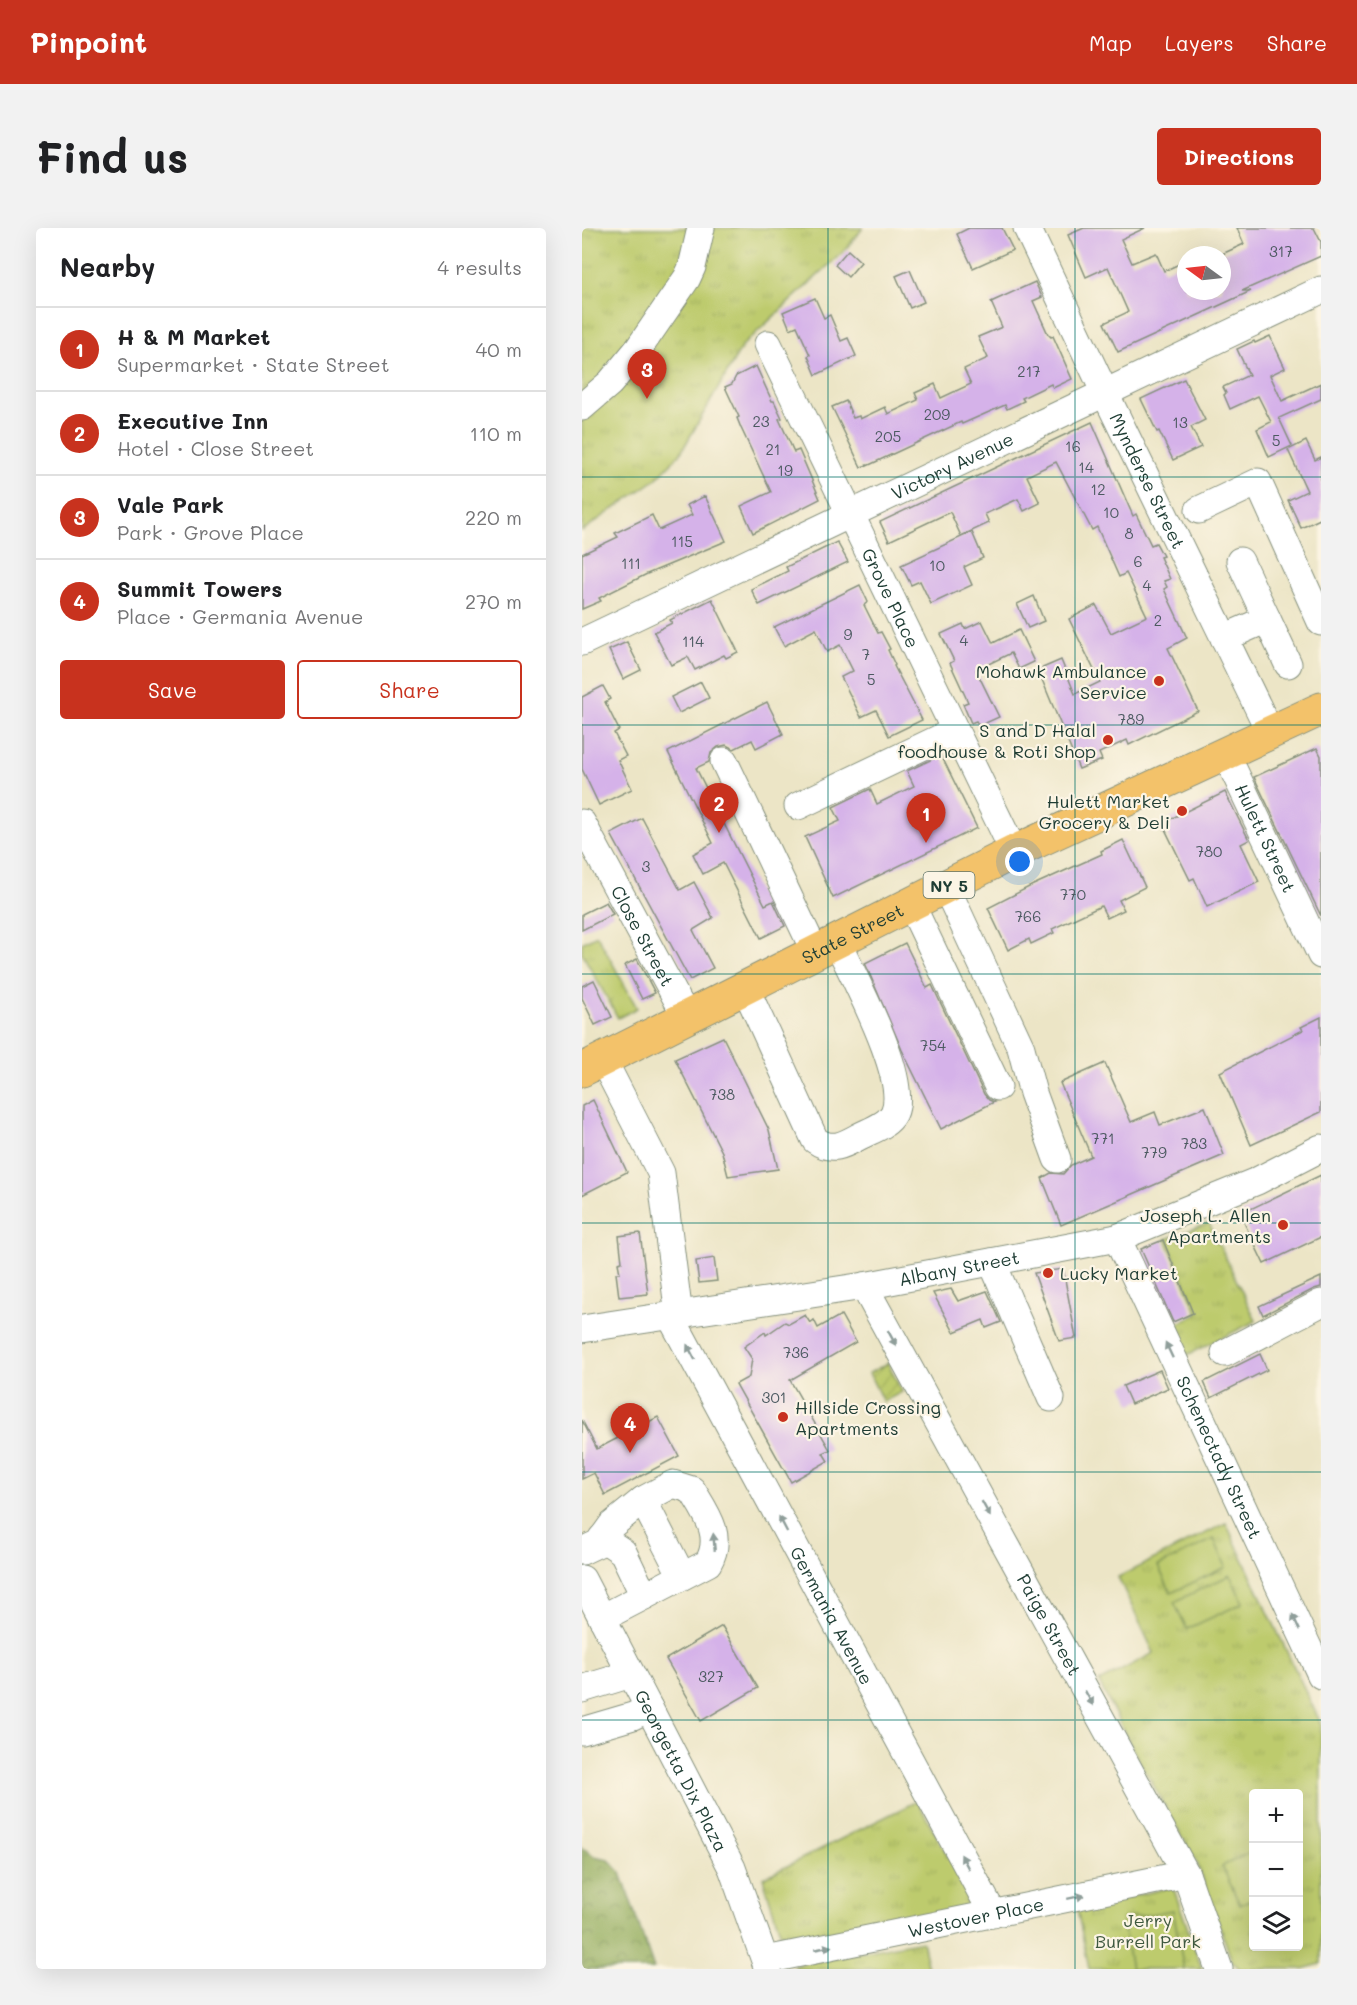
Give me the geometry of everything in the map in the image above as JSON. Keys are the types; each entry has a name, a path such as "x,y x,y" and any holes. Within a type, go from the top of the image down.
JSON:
{"main road":[{"name":"State Street","path":"592,1065 1014,852 1321,709"}],"street":[{"path":"582,407 610,383 639,348 687,278 692,267 701,228"},
{"name":"Mynderse Street","path":"1027,228 1270,732"},
{"name":"Victory Avenue","path":"582,642 1321,290"},
{"name":"Grove Place","path":"768,344 1014,852"},
{"path":"1198,510 1258,482 1321,622"},
{"path":"1240,561 1288,664"},
{"path":"1224,638 1267,619"},
{"path":"798,807 955,731"},
{"name":"Hulett Street","path":"1226,754 1320,949"},
{"path":"724,761 826,947 888,1052 896,1101 895,1112 887,1122 835,1148 823,1146 815,1140 745,987"},
{"name":"Close Street","path":"582,823 686,1016"},
{"path":"946,887 1021,1048 1033,1093 1057,1159"},
{"path":"911,904 998,1087"},
{"path":"592,1065 661,1173 675,1316"},
{"name":"Albany Street","path":"582,1329 864,1286 1117,1238 1257,1181 1321,1148"},
{"name":"Schenectady Street","path":"1117,1238 1321,1675"},
{"path":"992,1262 1051,1398"},
{"name":"Paige Street","path":"864,1286 1186,1874 1219,1969"},
{"path":"1225,1353 1321,1303"},
{"name":"Germania Avenue","path":"675,1316 993,1914"},
{"path":"592,1544 643,1500 673,1484 692,1490 712,1522 715,1551 708,1563 602,1618"},
{"path":"643,1500 682,1576"},
{"path":"592,1544 623,1552 644,1596"},
{"name":"Georgetta Dix Plaza","path":"582,1579 732,1868 767,1964"},
{"path":"582,1689 631,1674"},
{"path":"582,1731 633,1716 649,1708"},
{"name":"Westover Place","path":"767,1964 1186,1874"}],"green space":[{"path":"582,228 863,228 844,251 743,345 680,454 655,480 582,531"},
{"path":"597,935 637,1008 618,1018 582,953 582,943"},
{"path":"1209,1223 1256,1321 1187,1355 1173,1326 1198,1314 1166,1239"},
{"path":"888,1363 902,1392 883,1402 869,1373"},
{"name":"Jerry Burrell Park","path":"1226,1523 1321,1724 1321,1964 1302,1969 1240,1969 1232,1961 1197,1863 1136,1755 1099,1682 1154,1653 1118,1577"},
{"path":"1214,1539 1226,1567 1171,1593 1158,1566"},
{"path":"1230,1575 1243,1603 1187,1629 1174,1602"},
{"path":"917,1801 976,1906 791,1942 782,1938 763,1878"},
{"path":"582,1847 594,1856 608,1859 621,1873 654,1969 582,1969"},
{"path":"1249,1853 1249,1900 1240,1905 1222,1866"},
{"name":"Jerry Burrell Park","path":"1173,1887 1202,1969 1089,1969 1077,1909"},
{"path":"1173,1910 1184,1969 1131,1969 1122,1919"},
{"path":"922,1941 928,1969 794,1969 796,1965"}],"building":[{"path":"969,228 1002,228 1013,250 973,268 957,234"},
{"path":"1084,228 1145,228 1121,239 1132,263 1156,253 1164,271 1177,265 1177,300 1231,300 1231,250 1244,244 1237,228 1314,228 1321,242 1321,256 1242,291 1251,291 1118,352 1104,323 1128,312 1108,267 1086,277 1068,235"},
{"path":"848,250 861,262 848,277 835,265"},
{"path":"910,270 924,302 910,308 896,276"},
{"path":"1035,282 1042,297 1033,301 1048,334 1053,336 1072,379 1053,388 1051,384 1022,398 1024,401 1007,409 1005,405 962,424 961,422 861,467 832,407 846,401 853,418 859,416 860,419 885,407 888,414 918,400 915,393 935,384 941,398 971,384 964,369 988,358 978,337 1002,327 991,302"},
{"path":"815,298 824,318 830,315 841,341 848,338 856,356 816,375 797,326 790,329 783,312"},
{"path":"1270,336 1285,368 1270,375 1282,401 1321,383 1321,399 1279,418 1292,446 1269,457 1257,429 1271,422 1258,396 1230,409 1223,387 1249,375 1237,349"},
{"path":"756,366 782,418 779,419 794,452 799,450 820,499 753,533 741,506 771,492 725,387 732,384 736,376"},
{"path":"1184,379 1205,420 1191,427 1201,447 1173,460 1141,399"},
{"path":"1092,422 1133,516 1136,514 1151,545 1156,543 1163,556 1160,557 1170,579 1164,581 1167,587 1164,589 1187,638 1168,648 1198,711 1129,745 1127,740 1099,753 1102,760 1079,769 1038,670 1061,660 1075,694 1100,682 1069,619 1096,605 1111,633 1147,616 1126,573 1119,577 1097,527 1092,530 1056,462 1027,476 1040,503 1024,511 1018,499 985,514 989,523 961,536 950,512 889,541 880,522"},
{"path":"1306,441 1315,460 1321,457 1321,520 1301,528 1288,500 1307,491 1288,450"},
{"path":"705,496 726,541 647,574 599,598 601,601 582,609 582,554 618,537 615,533 652,515 659,530 692,515 687,505"},
{"path":"972,532 983,558 964,567 972,585 931,604 920,581 911,585 901,565"},
{"path":"837,542 848,562 759,605 751,589 788,571 786,567"},
{"path":"860,585 868,602 864,605 878,633 881,632 890,649 888,650 894,666 922,720 889,736 876,710 861,717 841,677 853,671 840,645 827,652 816,629 784,646 774,627"},
{"path":"1034,596 1044,621 1028,628 1017,604"},
{"path":"712,599 738,652 726,658 724,655 695,670 688,657 671,665 654,632 672,623 670,620"},
{"path":"982,621 993,643 1019,630 1034,662 1019,669 1011,653 976,670 999,717 979,726 976,721 971,723 963,704 968,702 950,663 954,661 941,634 963,624 965,629"},
{"path":"627,642 641,670 623,679 609,650"},
{"path":"701,682 709,698 679,713 671,697"},
{"path":"603,686 610,699 605,702 619,730 614,733 626,756 618,760 632,789 599,805 582,769 582,697"},
{"path":"767,702 783,734 756,748 752,740 734,749 726,745 718,747 711,753 709,762 696,768 765,905 773,901 785,926 761,938 723,863 703,874 693,854 713,843 668,752"},
{"path":"1317,748 1321,756 1321,916 1254,777"},
{"path":"941,755 977,828 833,898 805,837 840,821 833,807 870,789 877,804 914,786 907,771"},
{"path":"1225,792 1249,840 1241,844 1259,882 1207,907 1194,878 1190,880 1162,823"},
{"path":"642,818 680,890 694,882 713,918 693,930 713,968 690,980 611,834"},
{"path":"1123,840 1145,887 1119,900 1124,910 1107,918 1101,906 1052,929 1054,933 1031,944 1029,939 1008,950 988,908 1102,854 1101,851"},
{"path":"606,902 613,914 582,930 582,914"},
{"path":"905,943 927,988 932,985 984,1094 994,1102 941,1129 902,1050 865,963"},
{"path":"637,959 655,993 642,999 625,965"},
{"path":"594,980 612,1017 595,1025 582,998 582,986"},
{"path":"1321,1017 1321,1112 1251,1145 1220,1072 1303,1030 1301,1027"},
{"path":"723,1037 769,1130 778,1169 728,1176 722,1152 675,1059"},
{"path":"1105,1063 1131,1122 1155,1112 1160,1125 1205,1107 1224,1155 1061,1225 1042,1178 1051,1173 1063,1174 1071,1165 1091,1156 1060,1083"},
{"path":"593,1100 627,1172 582,1195 582,1106"},
{"name":"Joseph L. Allen Apartments","path":"1321,1175 1321,1237 1264,1264 1240,1214"},
{"path":"640,1233 648,1294 619,1297 616,1273 620,1273 618,1263 622,1262 619,1236"},
{"path":"1163,1240 1193,1313 1173,1322 1141,1249"},
{"path":"714,1258 717,1281 699,1283 696,1261"},
{"path":"1063,1269 1076,1338 1059,1341 1034,1273"},
{"path":"1321,1277 1321,1287 1263,1315 1259,1306"},
{"path":"951,1289 958,1301 987,1291 1001,1322 986,1328 983,1320 954,1332 933,1293"},
{"name":"Hillside Crossing Apartments","path":"805,1315 810,1323 814,1320 818,1328 841,1315 856,1342 790,1380 830,1450 823,1453 828,1461 791,1482 736,1384 749,1377 752,1359 744,1347 765,1332 766,1335 785,1322 789,1324"},
{"path":"1260,1354 1267,1370 1211,1398 1204,1382"},
{"path":"1160,1370 1168,1388 1131,1404 1123,1386"},
{"path":"658,1417 679,1456 605,1495 594,1473 582,1479 582,1420 597,1449"},
{"path":"722,1626 758,1688 701,1721 666,1659"}],"place":[{"name":"Vale Park","path":"647,399"},
{"name":"Mohawk Ambulance Service","path":"1159,681"},
{"name":"S and D Halal foodhouse & Roti Shop","path":"1108,740"},
{"name":"Hulett Market Grocery & Deli","path":"1182,811"},
{"name":"Executive Inn","path":"719,833"},
{"name":"H & M Market","path":"926,843"},
{"name":"Joseph L. Allen Apartments","path":"1283,1225"},
{"name":"Lucky Market","path":"1048,1273"},
{"name":"Hillside Crossing Apartments","path":"783,1417"},
{"name":"Summit Towers","path":"630,1453"}]}
